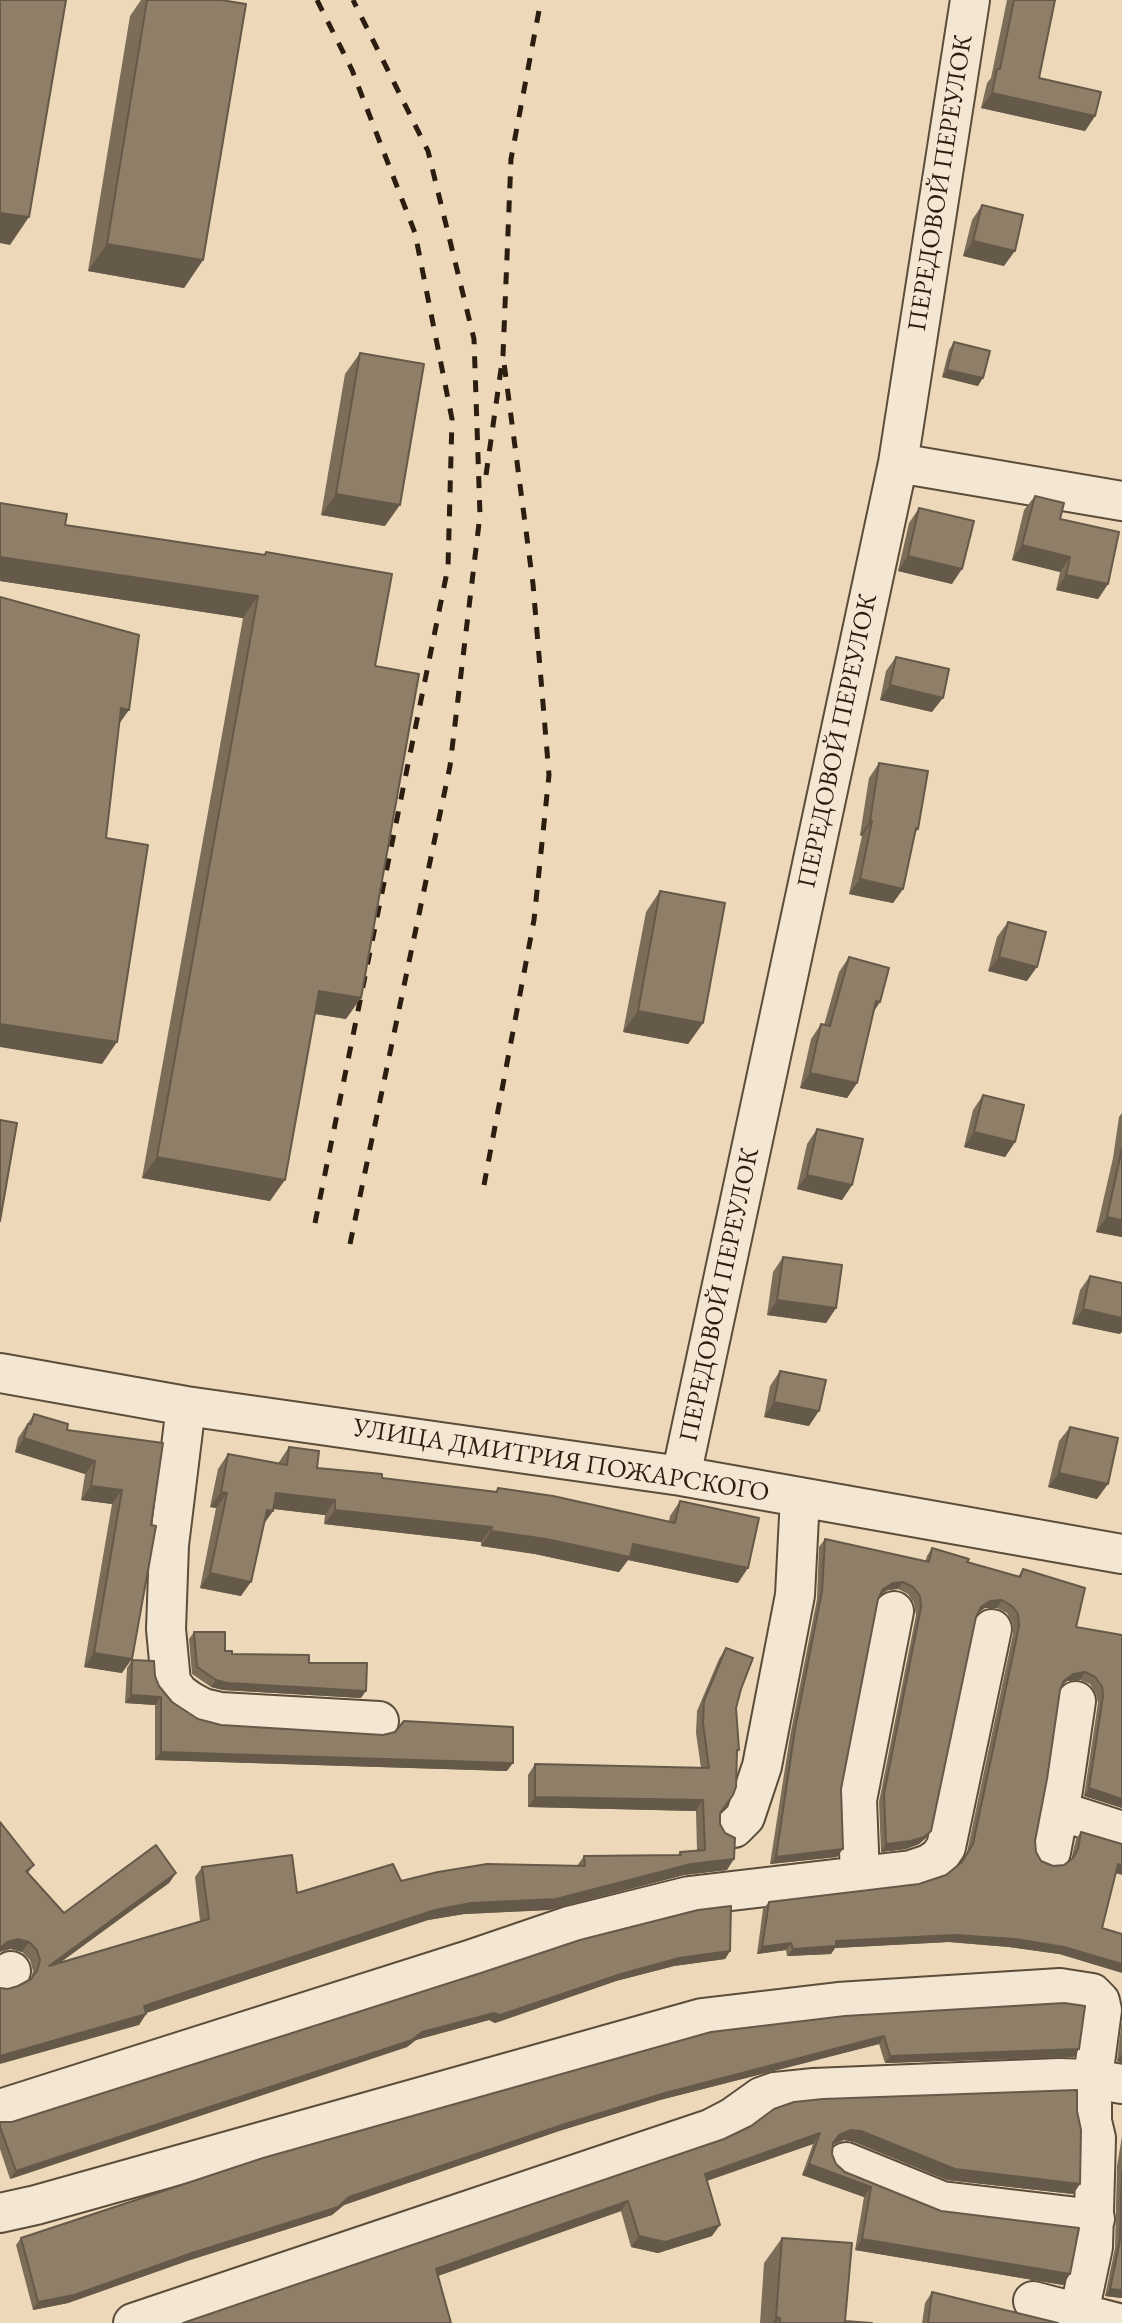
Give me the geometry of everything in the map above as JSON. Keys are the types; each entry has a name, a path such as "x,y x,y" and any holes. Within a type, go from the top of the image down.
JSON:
{"street":[{"name":"ПЕРЕДОВОЙ ПЕРЕУЛОК","path":"681,1476 898,463 970,0"},
{"path":"898,463 1122,501"},
{"name":"УЛИЦА ДМИТРИЯ ПОЖАРСКОГО","path":"0,1373 186,1406 681,1476 1122,1554"},
{"path":"186,1406 169,1545 166,1629 172,1682 179,1693 190,1701 220,1712 379,1721"},
{"path":"734,1828 745,1817 762,1766 795,1595 800,1497"},
{"path":"860,1876 857,1800 894,1611"},
{"path":"0,2109 569,1926 689,1896 911,1870 929,1864 939,1857 946,1847 992,1629"},
{"path":"1051,1852 1060,1811 1076,1701"},
{"path":"1060,1811 1122,1831"},
{"path":"0,2213 702,2018 838,2002 1060,1988 1081,1990 1097,1996 1102,2010 1107,2081 1092,2121 1104,2211 1079,2313"},
{"path":"133,2323 710,2129 761,2097 775,2092 855,2087 1107,2081"},
{"path":"846,2162 942,2201 1104,2211"},
{"path":"1033,2301 1118,2323"}],"building":[{"path":"0,0 66,0 29,217 0,213"},
{"path":"147,0 221,0 246,4 203,260 107,244"},
{"path":"1014,0 1055,0 1039,78 1101,92 1095,116 992,93 997,69 1000,69"},
{"path":"982,205 1023,215 1015,251 973,241"},
{"path":"954,342 990,351 983,378 947,370"},
{"path":"360,353 424,364 400,505 336,494"},
{"path":"1035,496 1064,503 1060,519 1119,532 1108,584 1066,575 1070,557 1022,545"},
{"path":"0,503 67,514 65,525 265,555 266,552 392,574 375,666 419,674 361,998 319,991 285,1180 157,1157 258,596 0,557"},
{"path":"919,508 974,521 962,569 908,556"},
{"path":"0,597 139,635 129,710 121,708 106,838 148,845 117,1042 0,1024"},
{"path":"896,657 949,669 943,698 890,685"},
{"path":"879,763 928,771 918,829 916,828 903,889 860,879 872,821"},
{"path":"660,891 725,903 703,1023 638,1011"},
{"path":"1008,922 1046,932 1037,967 999,957"},
{"path":"849,957 889,968 880,1002 876,1001 857,1083 810,1073 821,1024 830,1026"},
{"path":"983,1095 1024,1105 1015,1142 974,1132"},
{"path":"0,1120 17,1123 0,1221"},
{"path":"817,1129 863,1139 852,1185 807,1175"},
{"path":"1122,1148 1122,1220 1107,1217"},
{"path":"783,1257 842,1265 836,1308 777,1300"},
{"path":"1090,1276 1122,1283 1122,1318 1083,1309"},
{"path":"780,1371 826,1380 819,1411 774,1402"},
{"path":"34,1414 68,1424 67,1430 163,1443 151,1525 156,1526 132,1659 94,1653 122,1490 91,1486 95,1461 24,1438"},
{"path":"1070,1427 1118,1438 1108,1484 1059,1473"},
{"path":"289,1447 319,1451 317,1468 382,1474 382,1478 497,1492 498,1488 553,1496 675,1523 680,1501 759,1518 748,1568 633,1544 630,1557 546,1539 491,1531 492,1527 335,1510 335,1500 276,1493 273,1511 267,1510 251,1582 210,1573 227,1493 221,1492 228,1454 287,1465"},
{"path":"825,1539 929,1562 932,1548 969,1559 967,1562 1020,1577 1023,1569 1085,1588 1076,1627 1122,1635 1122,1799 1089,1788 1103,1696 1102,1686 1095,1677 1085,1672 1073,1674 1064,1681 1060,1690 1035,1841 1036,1852 1041,1861 1053,1866 1064,1865 1073,1858 1078,1849 1081,1832 1122,1844 1122,1866 1118,1864 1102,1928 1122,1934 1122,1964 1064,1947 1015,1939 954,1935 836,1941 836,1946 793,1949 791,1943 762,1947 769,1902 919,1884 946,1875 962,1862 973,1844 1019,1626 1018,1614 1002,1600 990,1601 981,1607 976,1617 931,1831 924,1837 911,1841 886,1844 884,1794 921,1607 920,1596 913,1587 903,1582 893,1583 883,1589 878,1599 841,1789 843,1849 776,1857 795,1729 822,1591"},
{"path":"194,1632 225,1632 225,1651 232,1651 232,1654 309,1655 309,1663 367,1663 366,1691 228,1683 216,1680 197,1667"},
{"path":"726,1648 753,1658 736,1708 739,1750 736,1787 720,1813 720,1824 725,1833 735,1838 734,1859 691,1864 556,1899 471,1903 435,1910 144,2006 146,2014 0,2056 0,1988 8,1989 31,1979 40,1960 37,1950 29,1942 18,1939 7,1942 0,1948 0,1822 34,1865 26,1871 64,1913 156,1845 176,1873 49,1966 209,1919 202,1867 292,1855 297,1893 393,1864 401,1881 487,1864 585,1866 584,1856 681,1855 680,1852 705,1850 703,1800 535,1797 535,1764 709,1768 703,1723 704,1701"},
{"path":"132,1660 154,1661 159,1686 172,1702 198,1719 221,1725 383,1735 395,1732 404,1721 513,1727 513,1763 161,1752 161,1697 131,1695"},
{"path":"731,1906 730,1951 679,1958 621,1974 500,2015 494,2013 422,2032 412,2040 16,2171 0,2127 0,2122 12,2122 580,1940 698,1910"},
{"path":"1064,2003 1085,2006 1079,2049 890,2056 884,2036 665,2093 565,2124 349,2197 338,2207 192,2253 74,2295 38,2302 21,2238 263,2158 711,2032 845,2016"},
{"path":"1077,2090 1081,2130 1080,2184 955,2169 861,2131 851,2130 839,2135 833,2143 832,2154 836,2164 845,2172 941,2211 1079,2228 1070,2274 862,2239 871,2187 809,2164 820,2133 705,2174 720,2225 665,2242 639,2236 628,2201 436,2269 451,2323 183,2323 724,2139 751,2126 774,2109 794,2102"},
{"path":"1122,2171 1122,2290 1110,2289 1120,2240"},
{"path":"782,2238 852,2243 845,2321 872,2323 780,2323 780,2318 776,2317"},
{"path":"932,2292 1058,2323 928,2323"}],"railway":[{"path":"315,1223 448,567 452,419 415,233 352,70 317,0"},
{"path":"350,1244 450,766 480,515 474,339 428,151 353,0"},
{"path":"486,475 503,355 511,159 541,0"},
{"path":"484,1185 534,920 549,775 533,584 503,355"}]}
